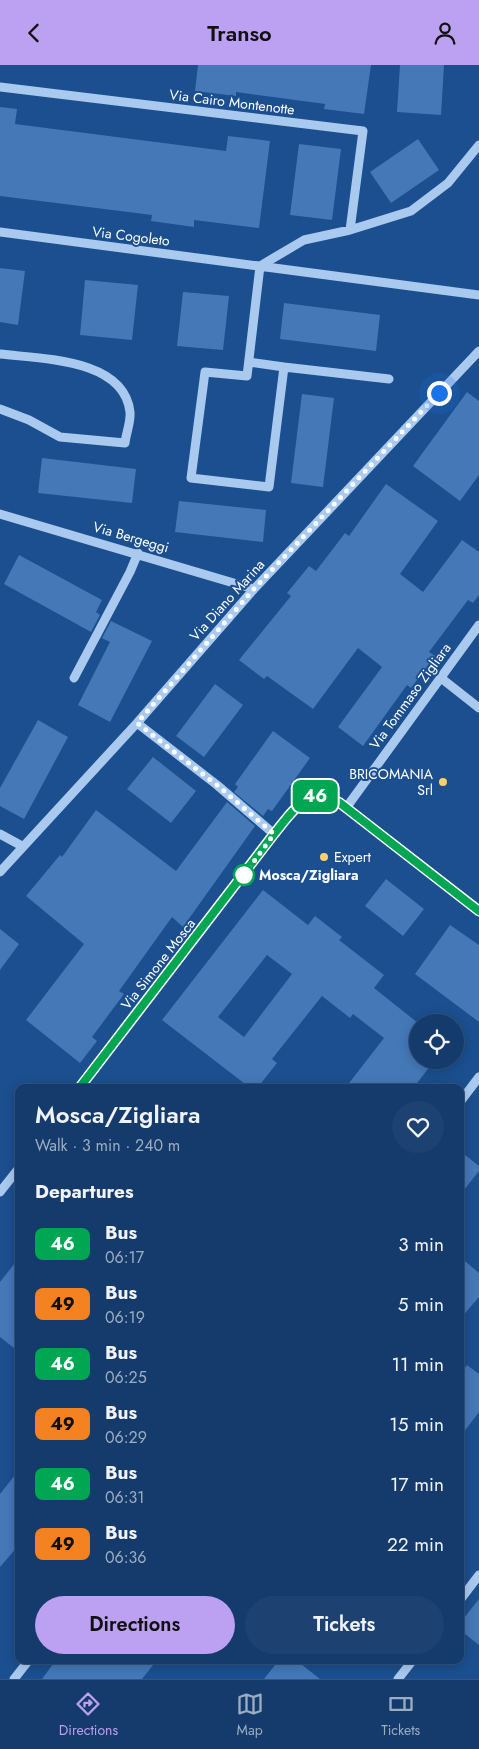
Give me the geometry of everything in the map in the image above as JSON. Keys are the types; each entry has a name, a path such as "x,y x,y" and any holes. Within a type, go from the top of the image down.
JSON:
{"street":[{"name":"Via Cairo Montenotte","path":"0,87 363,131 350,230"},
{"path":"284,367 269,487 191,478 205,372 247,376 260,266 304,240 399,217 422,204 448,183 479,145"},
{"name":"Via Cogoleto","path":"0,232 479,295"},
{"name":"Via Diano Marina","path":"0,872 137,723 254,589 479,351"},
{"path":"0,354 81,364 108,376 126,399 130,414 125,443 60,437 28,420 0,409"},
{"path":"249,363 389,379"},
{"name":"Via Bergeggi","path":"0,514 138,553 254,589"},
{"path":"74,678 130,572 138,553"},
{"name":"Via Tommaso Zigliara","path":"346,808 479,625"},
{"path":"441,679 479,708"},
{"path":"137,723 217,785 274,834"},
{"name":"Via Simone Mosca","path":"82,1084 274,834 298,806 316,796 328,797 346,808"},
{"path":"346,808 479,911"},
{"path":"0,834 22,846"},
{"path":"464,1096 479,1077"},
{"path":"0,1192 15,1173"},
{"path":"464,1595 479,1575"},
{"path":"14,1679 26,1664"},
{"path":"398,1679 410,1664"}],"building":[{"path":"198,65 371,65 364,114 324,109 325,104 236,92 236,96 195,91"},
{"path":"400,65 444,65 441,115 397,112"},
{"path":"0,107 17,109 15,124 226,151 228,136 270,141 259,228 194,220 194,227 151,221 152,215 0,196"},
{"path":"418,139 439,170 391,203 370,172"},
{"path":"299,144 341,149 332,220 290,215"},
{"path":"0,268 25,271 18,325 0,322"},
{"path":"85,280 138,285 132,340 80,335"},
{"path":"183,292 229,296 223,350 177,346"},
{"path":"284,303 380,315 376,351 280,339"},
{"path":"467,392 479,401 479,475 460,501 413,466"},
{"path":"302,394 334,398 323,487 291,483"},
{"path":"42,458 136,469 132,503 38,493"},
{"path":"386,484 438,521 400,574 423,592 462,540 479,552 479,595 473,603 468,600 429,652 435,656 411,688 407,685 363,746 338,727 382,667 358,648 313,709 267,676 264,679 239,660 291,596 287,593 309,566 316,571 345,533 349,536"},
{"path":"179,501 266,510 263,542 175,532"},
{"path":"19,555 102,600 96,612 100,615 91,632 4,584"},
{"path":"111,621 152,641 110,722 78,705 110,642 102,638"},
{"path":"215,684 243,705 204,757 176,736"},
{"path":"38,720 68,737 24,819 0,806 0,788"},
{"path":"273,731 310,758 272,811 268,809 263,816 234,792 238,787 235,784"},
{"path":"153,757 196,791 171,823 127,789"},
{"path":"227,802 255,826 183,927 172,917 119,991 124,994 92,1037 97,1041 80,1063 26,1020 84,944 26,896 60,855 62,857 96,810 176,871"},
{"path":"386,879 424,909 403,936 365,906"},
{"path":"263,890 308,925 315,916 342,937 339,940 384,975 374,988 409,1016 409,1069 428,1069 416,1084 348,1084 384,1038 353,1014 350,1018 322,996 272,1059 277,1063 260,1084 245,1084 162,1020","holes":["267,955 292,974 244,1037 218,1017"]},
{"path":"450,925 479,945 479,1022 415,974"},
{"path":"0,929 19,944 0,970"},
{"path":"464,1154 479,1166 479,1171 464,1190"},
{"path":"464,1260 479,1273 479,1297 464,1314"},
{"path":"15,1263 15,1349 0,1337 0,1282"},
{"path":"467,1365 479,1374 479,1412 464,1432 464,1369"},
{"path":"15,1475 15,1550 0,1567 0,1494"},
{"path":"479,1599 479,1645 464,1633 464,1618"},
{"path":"53,1664 154,1664 142,1679 42,1679"},
{"path":"276,1664 301,1664 320,1679 264,1679"}],"bus line":[{"name":"46","path":"82,1084 274,834 298,806 310,798 316,796 328,797 340,803 479,911"}],"place":[{"name":"BRICOMANIA Srl","path":"443,782"},
{"name":"Expert","path":"324,857"},
{"name":"Mosca/Zigliara","path":"244,875"}],"route":[{"path":"244,875 274,834 217,785 137,723 254,589 439,393"}]}
